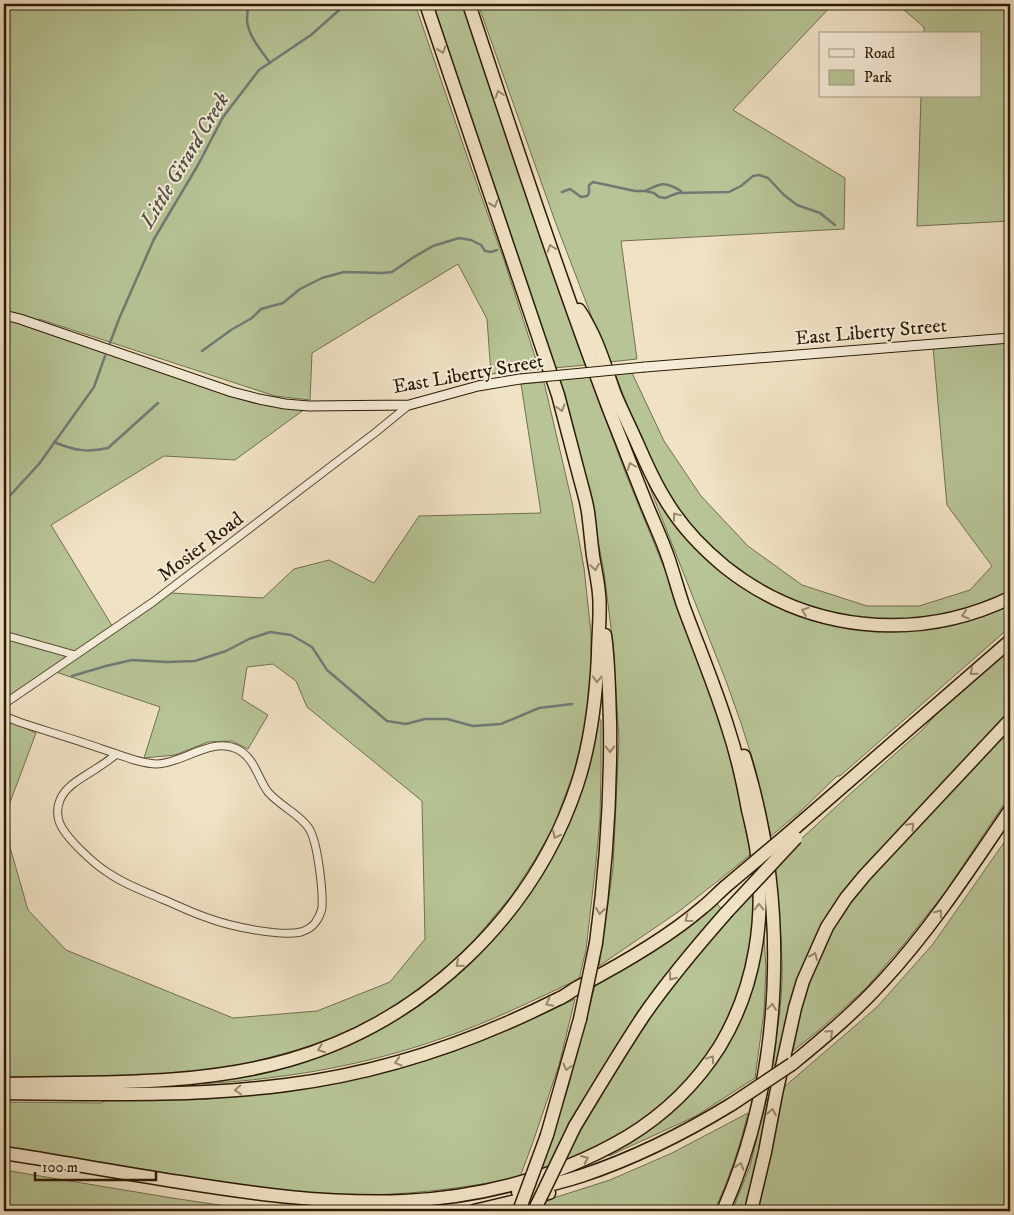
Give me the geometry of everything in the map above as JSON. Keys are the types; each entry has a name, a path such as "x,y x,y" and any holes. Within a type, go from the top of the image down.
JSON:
{"highway":[{"path":"426,4 558,394 567,426 588,510 606,646 609,688 610,771 606,855 596,943 580,1019 547,1135 518,1211"},
{"path":"4,1153 263,1195 334,1201 406,1201 476,1193 520,1183 566,1168 592,1156 640,1129 679,1098 696,1080 712,1058 737,1014 746,989 754,956 760,907 756,849 728,726 681,599 669,560 589,356 524,172 469,4"},
{"path":"561,276 592,333 616,397 653,478 665,499 689,532 711,555 742,580 801,610 824,617 872,625 906,626 949,619 1010,598"},
{"path":"669,560 687,595 730,713 751,778 764,842 772,908 773,997 765,1064 755,1116 747,1145 740,1168 722,1211"},
{"path":"4,1084 153,1081 256,1068 290,1060 361,1032 402,1009 434,986 490,935 508,912 543,860 568,808 578,783 593,715 597,686 600,596"},
{"path":"4,1093 135,1094 222,1091 286,1085 370,1069 452,1045 498,1027 560,998 626,960 702,908 725,887 796,832 893,742 1010,640"},
{"path":"752,1211 795,1008 803,981 827,927 846,898 865,875 1010,720"},
{"path":"474,1211 555,1192 637,1162 676,1144 731,1109 792,1064 830,1033 884,981 951,898 1010,810"},
{"path":"534,1211 575,1126 645,1014 679,968 796,832"},
{"path":"4,1160 273,1203 358,1209 406,1207 477,1200 554,1184 622,1161 731,1109"},
{"path":"512,1211 525,1196"}],"street":[{"name":"East Liberty Street","path":"4,315 232,392 285,404 309,406 409,405 478,386 520,378 645,366 1010,338"},
{"name":"Mosier Road","path":"4,704 153,602 409,405"},
{"path":"4,635 75,655"},
{"path":"4,716 116,754 156,764 170,762 212,747 230,747 237,750 249,758 269,792 302,821 312,834 316,844 322,908 316,922 307,930 294,933 264,931 227,924 208,918 125,883 93,862 62,827 58,808 60,800 68,788 116,754"}],"green space":[{"path":"4,4 415,4 504,260 539,369 491,374 487,319 458,264 312,353 310,400 275,396 39,319 34,323 232,392 309,406 235,460 164,456 51,525 114,629 4,704 4,331 7,316 4,315"},
{"path":"432,4 462,4 586,365 553,368"},
{"path":"478,4 833,4 733,110 845,178 844,229 621,241 637,359 609,362 555,221"},
{"path":"897,4 1010,4 1010,221 917,226 921,98 982,98 982,32 924,32 924,27"},
{"path":"1010,342 1010,593 971,610 931,618 898,621 844,616 800,604 757,583 716,552 691,527 669,497 651,465 615,374 632,373 664,441 701,496 748,546 802,585 867,606 919,606 970,590 992,566 947,505 933,347"},
{"path":"591,377 622,465 704,674 732,765 751,854 678,912 599,966 613,868 619,738 613,644 604,572 597,536 558,380"},
{"path":"544,382 572,502 584,568 591,633 591,680 587,718 574,772 553,828 512,895 467,949 433,980 392,1009 352,1031 297,1050 237,1066 162,1075 4,1077 4,719 36,733 9,805 10,847 28,910 66,950 233,1018 317,1011 390,982 425,939 422,801 307,707 296,681 273,664 247,667 242,699 268,715 248,749 232,741 208,742 175,755 144,758 160,707 56,672 171,593 263,598 294,569 329,560 374,583 419,516 541,513 521,384"},
{"path":"648,483 650,483 733,580 874,630 1010,603 1010,627 840,776 837,776 801,811 771,836 755,767 741,723"},
{"path":"1010,647 1010,714 839,899 780,1061 773,1066 782,982 780,925 774,868 800,840 922,730 945,705"},
{"path":"597,719 601,720 600,818 586,950 579,979 478,1025 400,1052 313,1072 203,1084 203,1080 231,1077 402,1014 530,889"},
{"path":"1010,729 1010,795 946,891 865,989 793,1051 808,984 830,933 859,890"},
{"path":"1010,834 1010,1211 757,1211 784,1087 877,1007 933,944"},
{"path":"754,888 754,926 748,972 719,1039 687,1084 638,1124 590,1151 562,1163 591,1109 660,1001 703,946"},
{"path":"715,901 722,910 568,1127 547,1169 541,1170 568,1088 595,986 652,951"},
{"path":"764,937 766,967 764,1012 755,1078 696,1116 609,1156 608,1153 683,1101 757,969"},
{"path":"575,999 559,1065 520,1177 476,1185 409,1193 319,1194 229,1184 4,1146 4,1102 100,1103 108,1100 207,1099 297,1090 326,1085 406,1066 495,1035"},
{"path":"771,1097 748,1211 732,1211 750,1166 766,1100"},
{"path":"748,1113 734,1163 714,1211 539,1211 544,1201 610,1180 672,1153"},
{"path":"4,1170 172,1198 260,1211 4,1211"}],"waterway":[{"path":"248,4 247,20 250,32 270,63"},
{"name":"Little Girard Creek","path":"110,343 154,239 198,165 223,117 259,70 311,35 346,4"},
{"path":"562,192 570,189 581,197 587,196 589,185 593,182 635,191 645,191 665,198 678,193 729,192 741,186 753,176 759,175 768,178 784,195 797,205 820,213 835,225"},
{"path":"645,191 663,184 681,191"},
{"path":"202,351 231,330 252,318 261,309 283,303 300,289 322,278 344,272 392,272 433,246 459,238 471,240 481,245 485,251 497,250"},
{"name":"Little Girard Creek","path":"4,502 39,464 94,387 105,356"},
{"path":"54,442 80,450 108,448 158,403"},
{"path":"72,676 132,660 195,661 226,651 249,639 270,632 291,635 312,647 327,670 387,721 406,724 425,719 447,719 473,726 501,724 539,708 572,704"}]}
